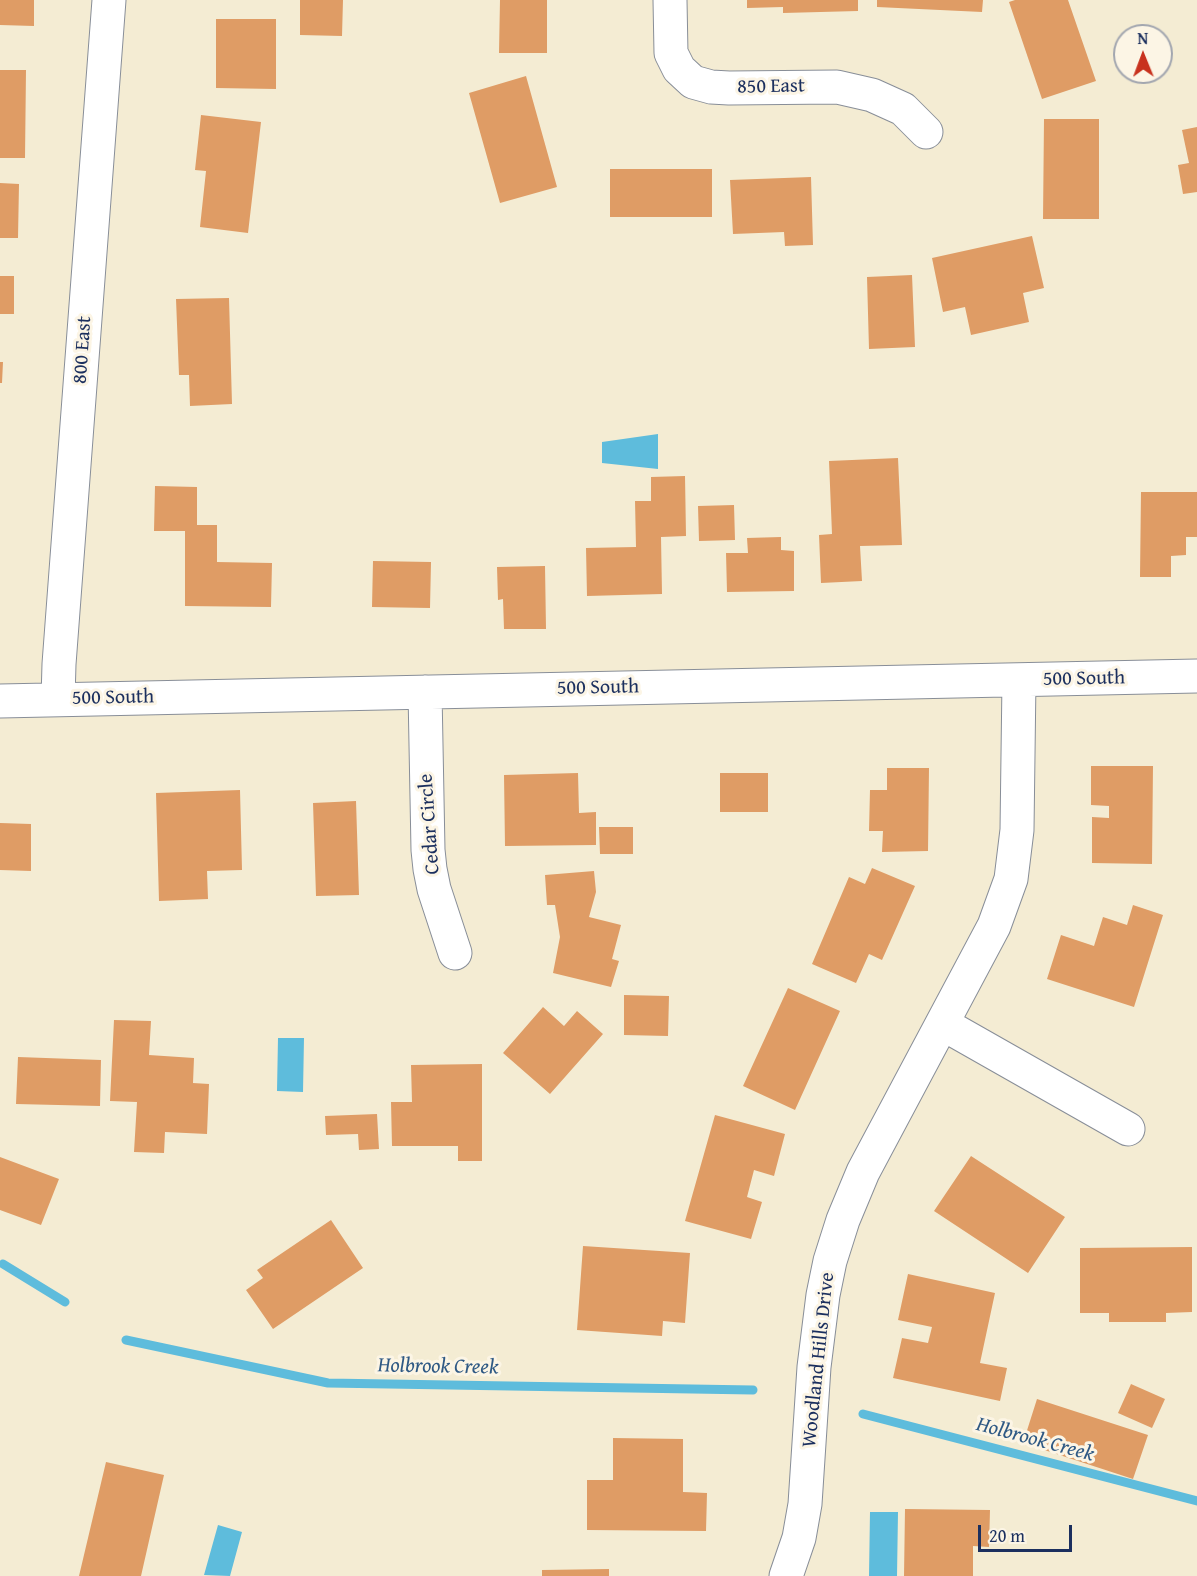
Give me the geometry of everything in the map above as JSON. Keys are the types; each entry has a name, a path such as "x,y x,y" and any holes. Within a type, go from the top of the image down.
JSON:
{"street":[{"name":"800 East","path":"58,699 109,0"},
{"name":"850 East","path":"670,0 671,53 679,69 693,82 711,87 729,88 837,87 872,95 903,109 926,132"},
{"name":"500 South","path":"0,700 1197,676"},
{"name":"Woodland Hills Drive","path":"786,1576 799,1538 805,1504 818,1328 830,1261 843,1220 863,1172 994,926 1011,879 1017,830 1019,680"},
{"name":"Cedar Circle","path":"425,692 430,870 455,953"},
{"path":"943,1024 1128,1129"}],"water":[{"path":"658,434 658,469 602,463 602,442"},
{"path":"278,1038 304,1038 303,1092 277,1091"},
{"path":"870,1512 898,1512 897,1576 869,1576"},
{"path":"218,1525 242,1532 230,1576 204,1575"}],"building":[{"path":"0,0 34,0 34,26 0,25"},
{"path":"300,0 343,0 342,36 300,35"},
{"path":"500,0 547,0 547,53 499,53"},
{"path":"747,0 858,0 858,11 783,13 783,7 747,8"},
{"path":"877,0 983,0 982,12 877,7"},
{"path":"1068,0 1096,81 1042,99 1009,2"},
{"path":"216,19 276,19 276,89 216,88"},
{"path":"0,70 26,70 25,158 0,158"},
{"path":"526,76 557,187 500,203 469,93"},
{"path":"201,115 261,122 248,233 200,227 206,171 195,170"},
{"path":"1044,119 1099,119 1099,219 1043,219"},
{"path":"1197,127 1197,192 1183,194 1178,165 1189,163 1182,130"},
{"path":"610,169 712,169 712,217 610,217"},
{"path":"811,177 813,245 785,246 784,232 733,234 730,180"},
{"path":"0,183 19,184 18,238 0,238"},
{"path":"1032,236 1044,288 1023,293 1029,322 971,335 965,307 943,312 932,258"},
{"path":"912,275 915,347 869,349 867,277"},
{"path":"0,276 14,276 14,314 0,314"},
{"path":"229,298 232,404 190,406 189,375 179,375 176,299"},
{"path":"0,362 3,362 2,383 0,383"},
{"path":"898,458 902,545 860,546 862,581 821,583 819,535 832,534 829,461"},
{"path":"685,476 686,536 661,537 662,594 587,596 586,548 636,547 635,501 651,501 651,477"},
{"path":"155,486 197,487 197,525 217,525 217,562 272,563 271,607 185,606 185,531 154,531"},
{"path":"1141,492 1197,492 1197,537 1186,537 1186,555 1171,556 1171,577 1140,577"},
{"path":"734,505 735,540 699,541 698,506"},
{"path":"781,537 781,550 794,551 794,591 727,592 726,553 748,553 747,538"},
{"path":"373,561 431,562 430,608 372,607"},
{"path":"545,566 546,629 504,629 503,599 498,600 497,567"},
{"path":"1091,766 1153,766 1152,864 1092,863 1092,817 1109,818 1109,806 1091,805"},
{"path":"887,768 929,768 928,851 882,852 883,831 869,831 870,790 887,790"},
{"path":"578,773 579,813 596,812 596,845 505,846 504,775"},
{"path":"720,773 768,773 768,812 720,812"},
{"path":"240,790 242,870 207,871 208,899 159,901 156,793"},
{"path":"356,801 359,895 316,896 313,803"},
{"path":"0,823 31,824 31,871 0,870"},
{"path":"599,827 633,827 633,854 600,854"},
{"path":"872,868 915,886 882,960 869,954 856,983 812,964 849,877 865,884"},
{"path":"594,871 596,892 589,917 621,925 612,959 619,961 611,987 553,973 560,937 555,905 547,905 545,875"},
{"path":"1133,905 1163,915 1134,1007 1047,979 1061,935 1094,946 1103,917 1127,925"},
{"path":"788,988 840,1011 795,1110 743,1086"},
{"path":"624,995 669,996 668,1036 624,1035"},
{"path":"543,1007 564,1026 577,1011 603,1034 550,1094 503,1053"},
{"path":"114,1020 151,1021 149,1055 194,1058 193,1083 209,1084 207,1134 165,1132 164,1153 134,1152 137,1102 110,1101"},
{"path":"18,1057 101,1060 100,1106 16,1104"},
{"path":"482,1064 482,1161 458,1161 458,1146 392,1146 391,1102 412,1102 411,1065"},
{"path":"377,1114 379,1149 359,1150 358,1134 326,1135 325,1116"},
{"path":"715,1115 785,1134 774,1176 754,1170 747,1197 762,1202 751,1239 685,1221"},
{"path":"971,1156 1065,1217 1028,1273 934,1211"},
{"path":"0,1157 59,1179 41,1225 0,1210"},
{"path":"331,1220 363,1268 273,1329 246,1290 263,1278 257,1270"},
{"path":"583,1246 690,1253 685,1323 663,1321 662,1336 577,1330"},
{"path":"1192,1247 1192,1312 1166,1313 1166,1322 1109,1322 1109,1313 1080,1313 1080,1248"},
{"path":"908,1274 995,1293 980,1363 1007,1368 1000,1401 893,1378 902,1338 928,1343 932,1327 898,1320"},
{"path":"1131,1384 1165,1399 1152,1428 1118,1413"},
{"path":"1037,1399 1148,1435 1133,1479 1023,1443"},
{"path":"613,1438 683,1439 683,1492 707,1493 706,1531 587,1530 587,1480 613,1480"},
{"path":"106,1462 164,1475 141,1576 79,1576"},
{"path":"905,1509 990,1510 989,1547 973,1546 973,1576 904,1576"},
{"path":"609,1569 609,1576 542,1576 542,1570"}],"waterway":[{"path":"3,1264 65,1302"},
{"name":"Holbrook Creek","path":"126,1340 328,1383 753,1390"},
{"name":"Holbrook Creek","path":"863,1414 1197,1501"}]}
